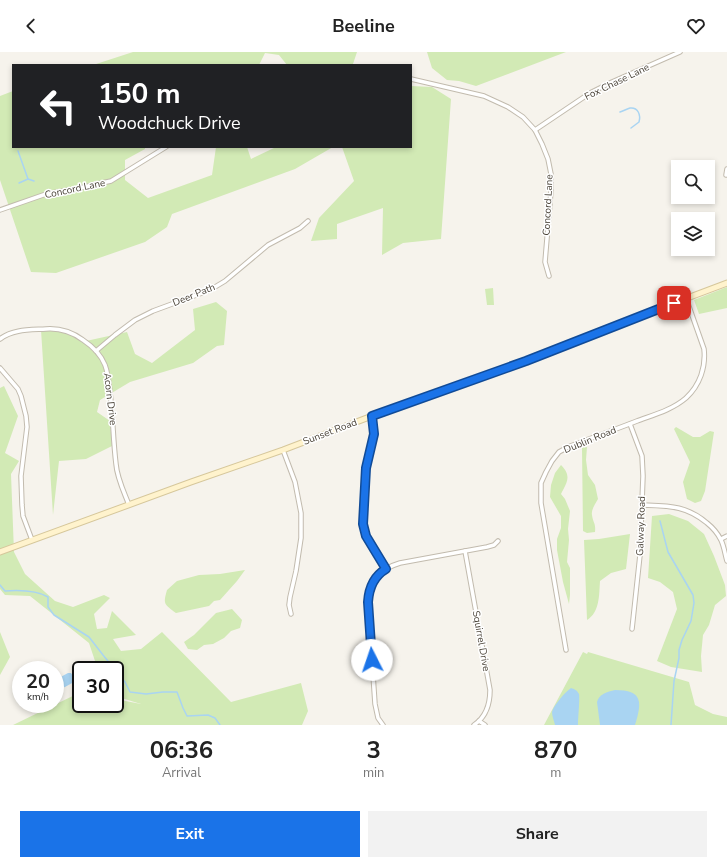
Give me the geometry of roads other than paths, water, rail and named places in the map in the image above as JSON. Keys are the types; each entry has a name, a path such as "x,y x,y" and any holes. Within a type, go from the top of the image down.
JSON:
{"street":[{"name":"Fox Chase Lane","path":"535,130 590,94 612,82 680,52"},
{"name":"Concord Lane","path":"412,79 484,96 508,107 523,117 535,130 548,159 551,174 545,262 549,276"},
{"name":"Concord Lane","path":"0,210 46,194 111,181 164,148"},
{"path":"726,175 727,169"},
{"name":"Deer Path","path":"96,351 135,320 153,311 210,290 225,281 268,245 300,228 308,221"},
{"name":"Sunset Road","path":"0,552 526,361 727,283"},
{"name":"Dublin Road","path":"566,650 541,503 541,483 552,461 559,452 568,447 671,408 686,398 697,385 702,374 705,357 704,348 686,298"},
{"name":"Acorn Drive","path":"0,339 16,331 57,329 79,337 96,351 105,366 109,378 116,466 129,505"},
{"path":"0,368 18,389 26,416 27,428 21,476 22,505 23,516 32,540"},
{"path":"372,416 374,434 366,468 363,524 366,536 386,569"},
{"name":"Galway Road","path":"630,424 642,456 643,476 640,555 632,629"},
{"path":"283,450 295,482 301,513 301,538 289,605 291,614"},
{"path":"642,505 667,506 685,509 700,517 721,539 727,561"},
{"path":"721,539 727,536"},
{"path":"383,725 378,718 375,704 368,602 368,595 373,582 379,574 386,569 400,563 465,552 487,547 498,541"},
{"name":"Squirrel Drive","path":"465,552 490,690 489,704 484,715 474,725"},
{"path":"479,720 485,725"}],"water":[{"path":"68,673 72,675 72,683 64,687 64,675"},
{"path":"571,688 579,694 578,725 555,725 552,714 553,709"},
{"path":"615,690 631,692 638,699 639,710 635,725 600,725 597,702 598,699 604,694"}],"waterway":[{"path":"620,112 630,108 637,110 640,117 639,122 631,128"},
{"path":"18,151 28,179"},
{"path":"19,183 28,179 34,181"},
{"path":"660,521 668,552 693,595 694,603 691,621 679,650 679,658 674,681 671,725"},
{"path":"0,585 5,591 33,592 48,597 48,607 54,615 89,637 125,682 130,692 146,694 177,692 187,716 208,715 215,718 220,725"}]}
